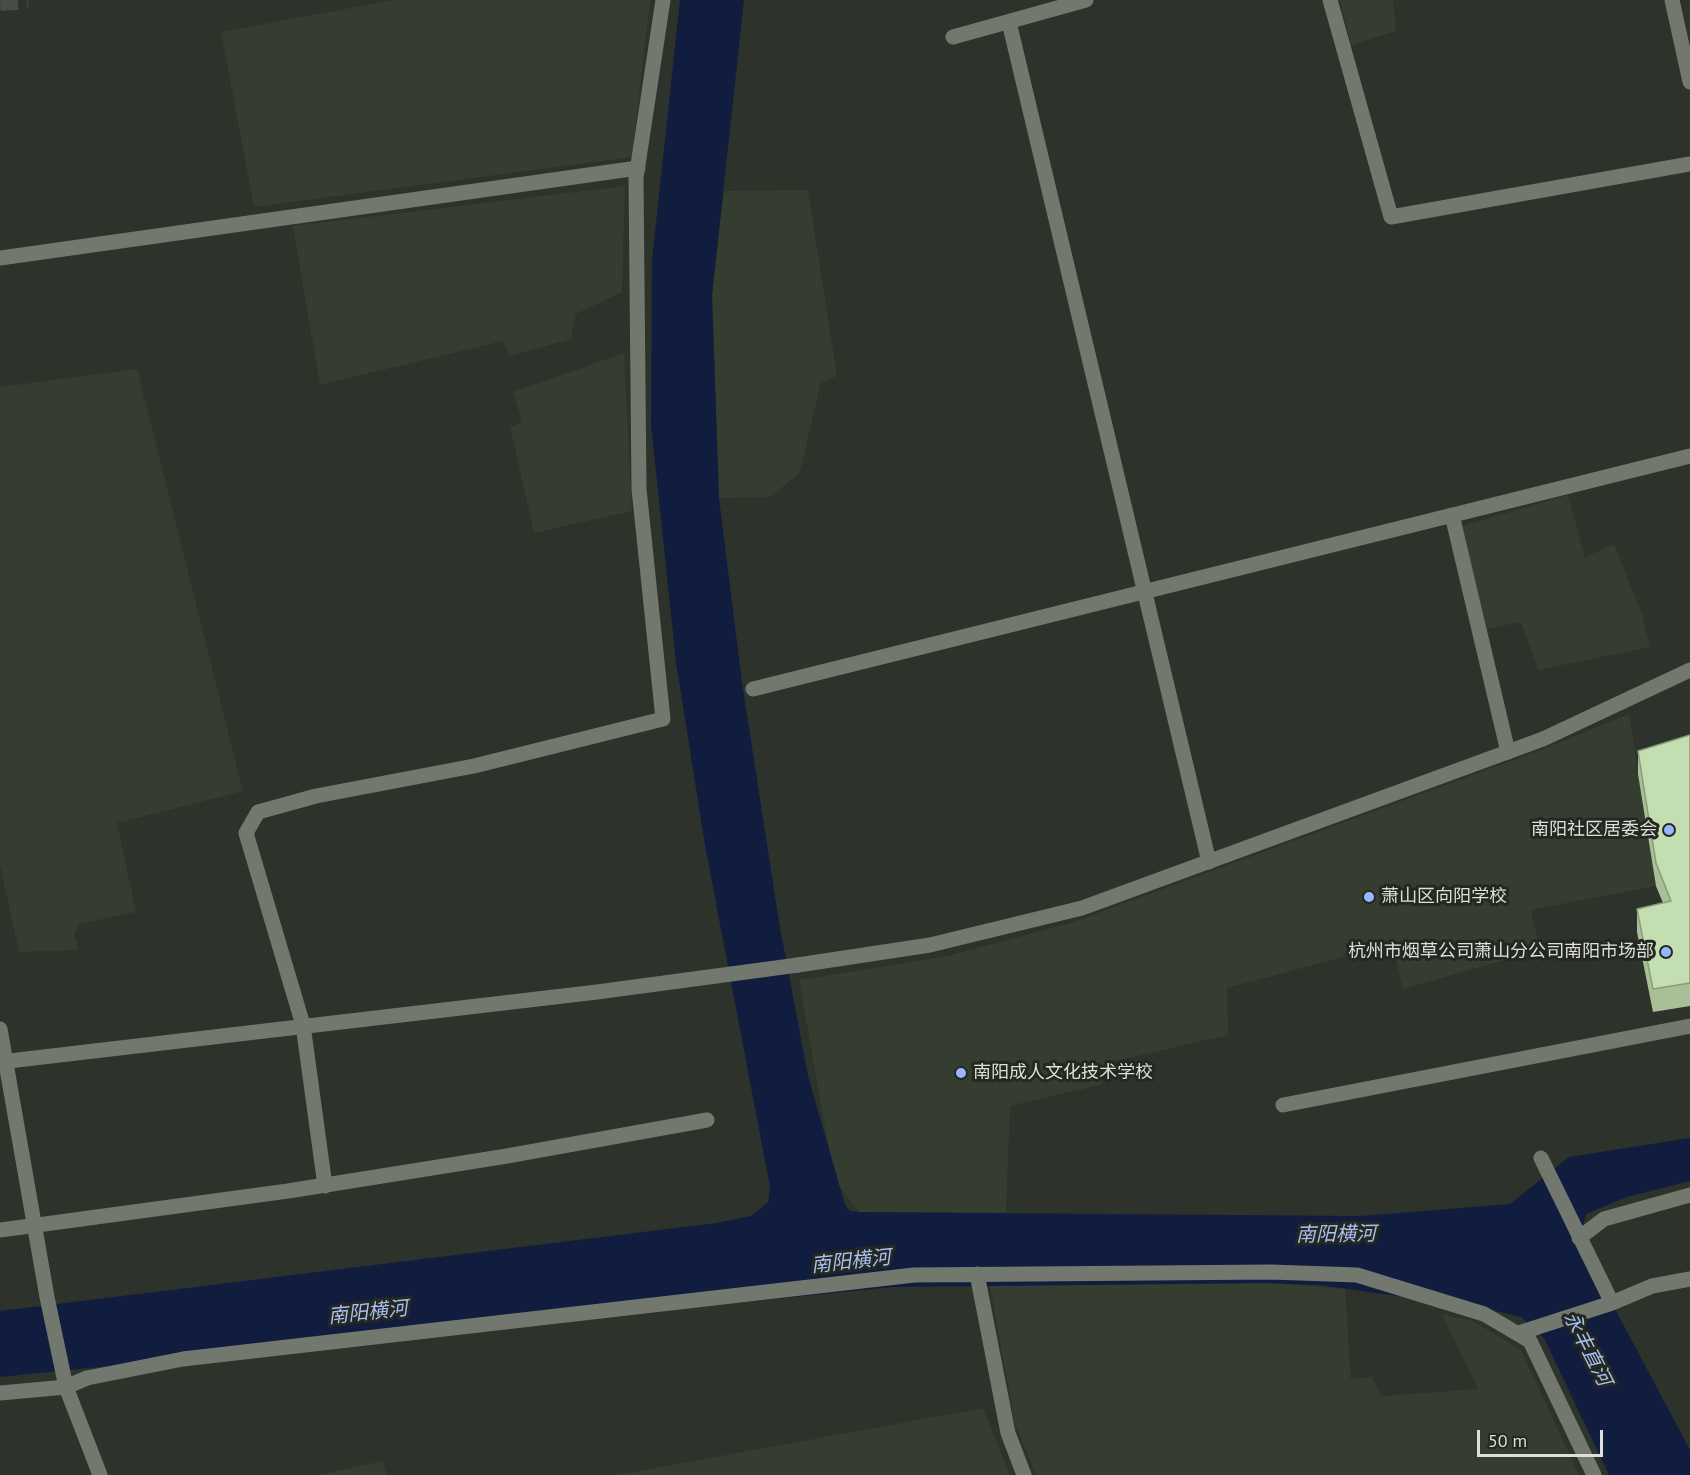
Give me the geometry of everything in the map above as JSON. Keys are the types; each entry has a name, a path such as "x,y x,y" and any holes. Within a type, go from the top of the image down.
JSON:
{"street":[{"path":"325,1186 303,1025 246,832 258,812 316,796 474,766 663,719 639,489 638,168 663,0"},
{"path":"953,37 1086,0"},
{"path":"1330,0 1390,217 1690,164"},
{"path":"1672,0 1690,82"},
{"path":"1009,22 1209,862"},
{"path":"0,258 638,168"},
{"path":"753,689 1690,456"},
{"path":"1452,515 1508,752"},
{"path":"3,1062 713,977 930,945 1071,910 1209,862 1543,739 1689,674"},
{"path":"1283,1105 1690,1026"},
{"path":"0,1029 3,1062 47,1298 65,1381 100,1475"},
{"path":"0,1230 325,1186 707,1120"},
{"path":"1541,1158 1612,1304"},
{"path":"1580,1238 1604,1218 1690,1195"},
{"path":"0,1393 183,1359 914,1275 1271,1272 1357,1275 1484,1314 1530,1341 1594,1475"},
{"path":"977,1274 1008,1432 1024,1475"},
{"path":"1519,1333 1612,1304 1652,1286 1690,1279"}],"shaded area":[{"path":"393,0 650,0 632,157 254,207 221,32"},
{"path":"1340,0 1393,0 1396,31 1351,45"},
{"path":"625,186 622,292 576,314 571,339 509,356 503,341 320,385 293,226"},
{"path":"808,190 837,376 821,382 800,472 771,497 719,498 712,295 724,191"},
{"path":"624,353 632,511 534,533 510,427 522,422 513,392"},
{"path":"137,369 243,791 117,823 136,912 79,924 74,935 79,950 19,952 0,865 0,387"},
{"path":"1568,495 1585,557 1614,544 1642,614 1650,647 1538,670 1521,622 1487,629 1462,526"},
{"path":"1629,714 1656,886 1531,910 1540,950 1403,989 1392,944 1227,988 1228,1035 1115,1061 1100,1085 1010,1106 1006,1213 859,1212 839,1186 829,1149 799,980 947,956 1071,923 1546,748"},
{"path":"1268,1283 1345,1289 1351,1379 1372,1377 1381,1396 1478,1389 1442,1314 1475,1322 1521,1350 1579,1475 1036,1475 1015,1424 990,1286"},
{"path":"983,1408 1010,1475 617,1475"},
{"path":"383,1461 387,1475 318,1475"}],"water":[{"path":"680,0 744,0 712,295 719,498 742,682 779,922 808,1076 845,1205 850,1211 859,1212 1360,1216 1510,1204 1569,1157 1690,1138 1690,1181 1627,1197 1586,1214 1580,1243 1690,1450 1690,1475 1609,1475 1544,1338 1521,1317 1479,1307 1319,1285 1268,1283 893,1287 0,1377 0,1311 716,1223 751,1216 768,1202 770,1187 705,845 676,662 651,424 652,260"}],"building":[{"path":"1690,735 1690,983 1653,989 1637,909 1671,901 1656,863 1638,751"}],"tunnel":[{"path":"0,2 28,0"}],"place":[{"name":"南阳社区居委会","path":"1669,830"},
{"name":"萧山区向阳学校","path":"1369,897"},
{"name":"杭州市烟草公司萧山分公司南阳市场部","path":"1666,952"},
{"name":"南阳成人文化技术学校","path":"961,1073"}],"water label":[{"name":"南阳横河","path":"1336,1235"},
{"name":"南阳横河","path":"851,1262"},
{"name":"南阳横河","path":"368,1313"},
{"name":"永丰直河","path":"1587,1349"}]}
